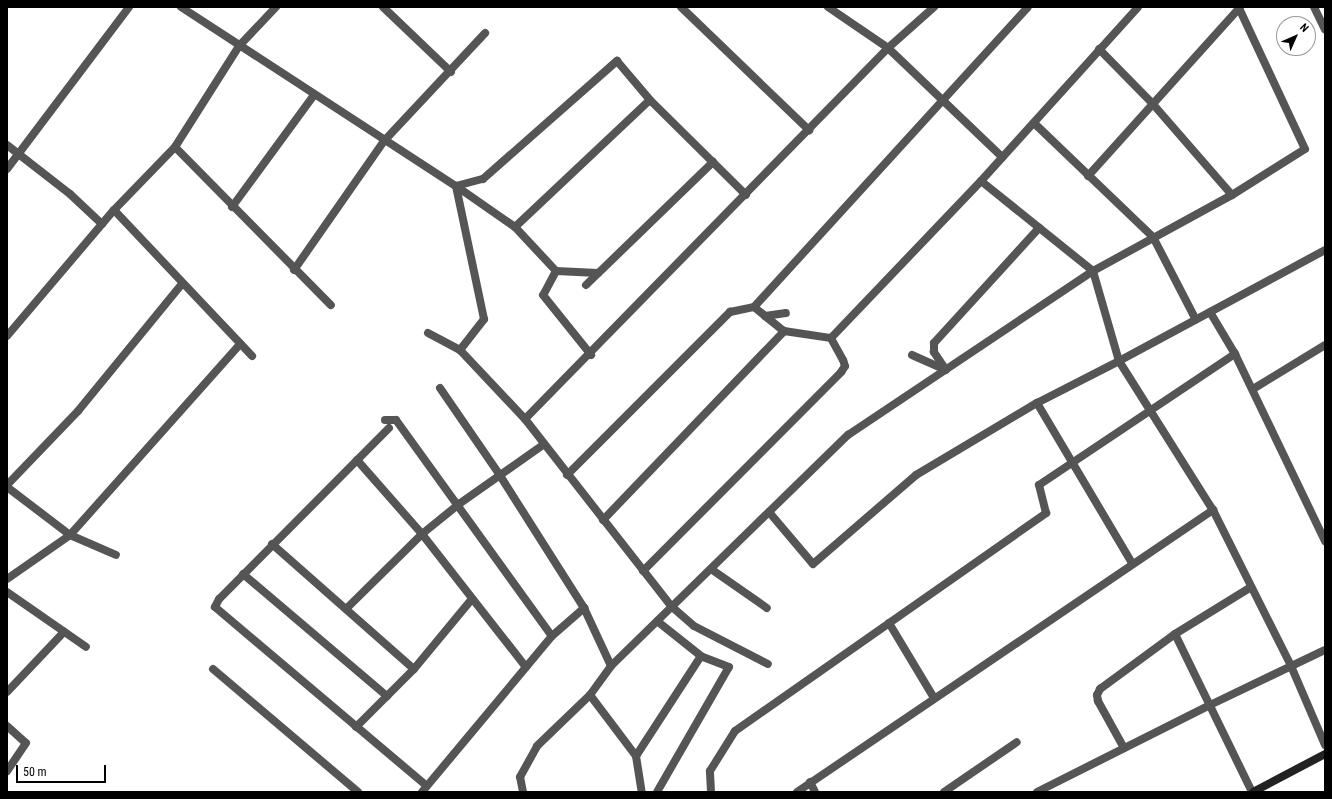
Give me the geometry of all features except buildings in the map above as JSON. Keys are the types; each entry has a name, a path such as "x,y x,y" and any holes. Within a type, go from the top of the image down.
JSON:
{"street":[{"path":"7,169 129,7"},
{"path":"181,7 189,14 384,141 448,180 515,227 556,271 598,273"},
{"path":"189,14 195,7"},
{"path":"7,336 114,210 175,146 239,46 276,7"},
{"path":"681,7 809,130"},
{"path":"828,7 888,48 1002,157"},
{"path":"525,419 591,355 888,48 934,7"},
{"path":"566,475 730,312 754,307 1028,7"},
{"path":"831,338 981,181 1138,7"},
{"path":"523,792 520,777 537,746 590,695 611,666 657,622 670,606 848,435 1093,271 1232,195 1305,149 1239,7 1088,176"},
{"path":"1314,7 1325,30"},
{"path":"389,9 451,72"},
{"path":"294,270 384,141 451,72 485,34"},
{"path":"1099,49 1152,103 1232,195"},
{"path":"456,186 483,179 618,61 650,100 746,196"},
{"path":"232,208 314,95"},
{"path":"515,227 650,100"},
{"path":"1034,123 1153,237 1196,320"},
{"path":"7,145 70,194 102,224"},
{"path":"175,146 232,208 331,305"},
{"path":"586,285 713,162"},
{"path":"981,181 1093,271 1119,362 1151,409 1213,510 1291,666 1325,745"},
{"path":"456,186 484,319 460,350"},
{"path":"114,210 182,284 252,356"},
{"path":"946,370 934,352 934,343 1039,228"},
{"path":"769,512 812,564 916,475 1037,403 1119,362 1325,250"},
{"path":"556,271 543,295 591,355"},
{"path":"116,555 70,535 7,486 78,411 182,284"},
{"path":"754,307 784,331 831,338"},
{"path":"1210,312 1235,354 1253,389 1325,541"},
{"path":"765,316 786,313"},
{"path":"603,520 784,331"},
{"path":"428,333 460,350 525,419 566,475 670,606 694,626 768,664"},
{"path":"643,571 841,372 844,366 843,360 831,338"},
{"path":"7,579 70,535 240,344"},
{"path":"1253,389 1325,345"},
{"path":"711,792 710,771 735,731 1046,513 1039,485 1235,354"},
{"path":"912,355 946,370"},
{"path":"440,388 499,474 584,608 611,666"},
{"path":"1037,403 1132,562"},
{"path":"384,420 396,420 459,504 552,636"},
{"path":"389,428 243,574 219,599 216,607 356,727 425,789 552,636 584,608"},
{"path":"346,609 422,534 499,474 543,445"},
{"path":"357,460 422,534 526,667"},
{"path":"797,792 1132,562 1213,510"},
{"path":"272,544 414,669"},
{"path":"710,569 767,608"},
{"path":"243,574 387,696"},
{"path":"1124,748 1097,695 1100,689 1174,634 1251,586"},
{"path":"7,592 86,647"},
{"path":"356,727 414,669 472,599"},
{"path":"656,792 729,667 702,656 657,622"},
{"path":"889,623 934,698"},
{"path":"7,692 64,632"},
{"path":"1174,634 1253,792 1325,754"},
{"path":"1038,792 1210,705 1325,650"},
{"path":"636,756 702,656"},
{"path":"213,669 358,792"},
{"path":"590,695 636,756 642,792"},
{"path":"7,726 26,744 7,771"},
{"path":"944,792 1017,742"},
{"path":"810,782 815,792"}]}
